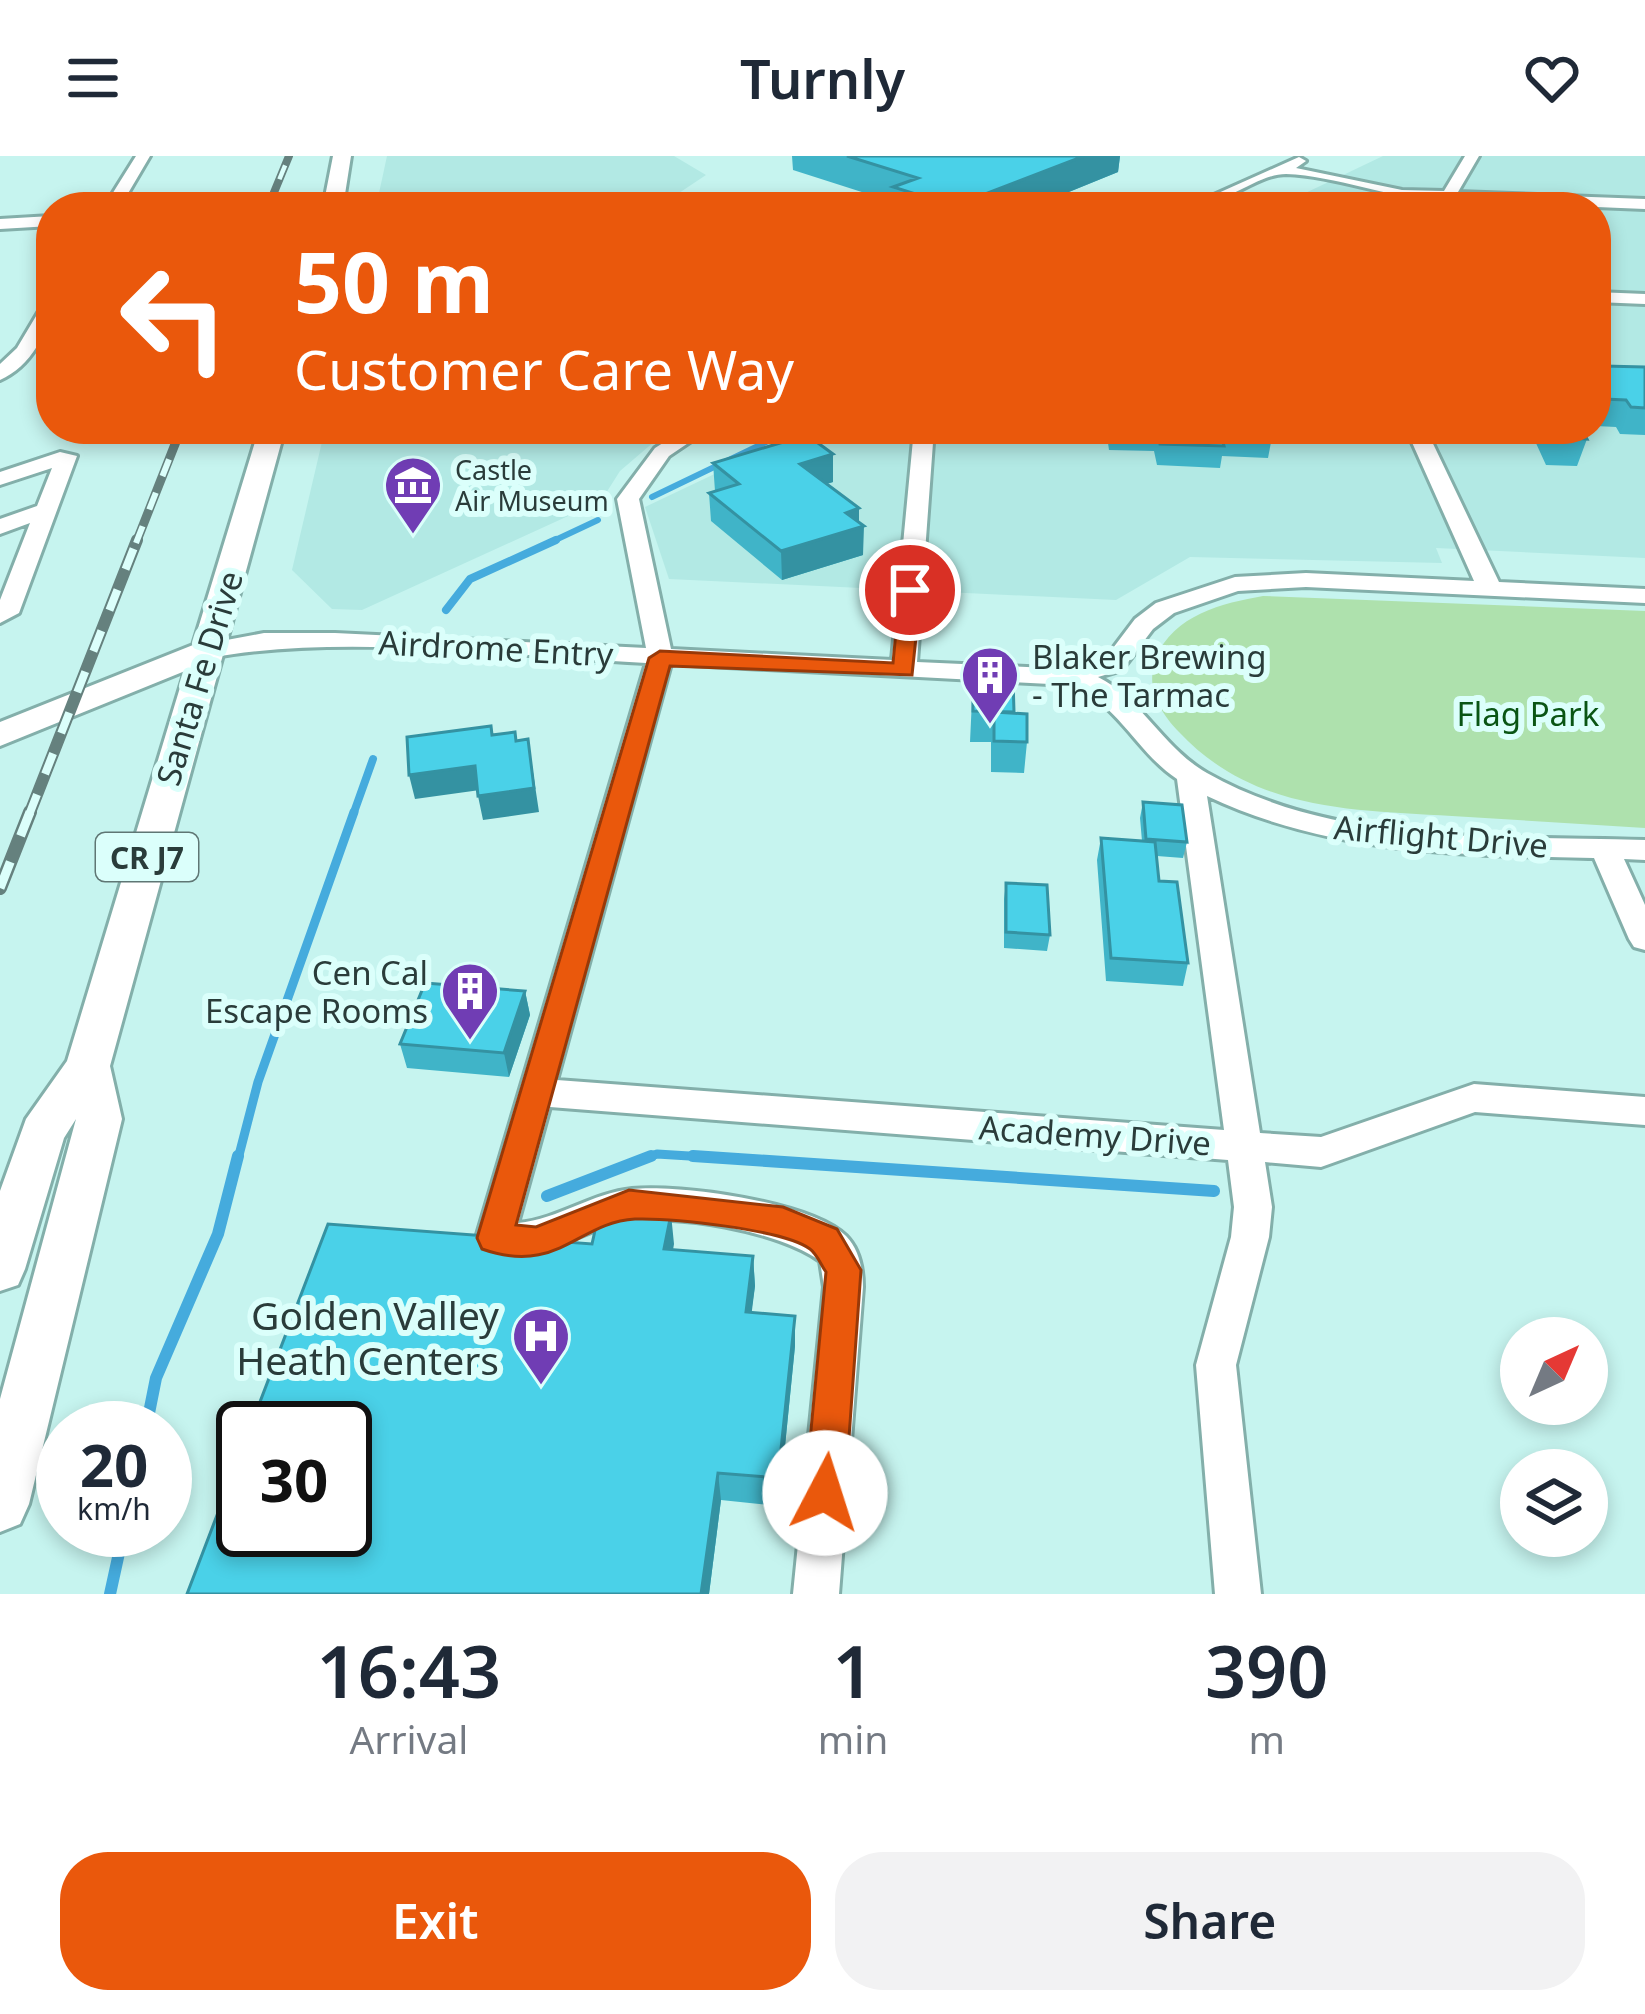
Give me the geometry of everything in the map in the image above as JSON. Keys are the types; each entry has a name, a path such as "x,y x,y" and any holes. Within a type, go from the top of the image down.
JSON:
{"main road":[{"path":"335,192 341,156"},
{"name":"Santa Fe Drive","path":"0,1269 43,1132 88,1066 268,444"},
{"path":"0,735 209,650"},
{"name":"Santa Fe Drive","path":"0,1504 99,1119 88,1066"}],"street":[{"path":"121,192 143,156"},
{"path":"1229,192 1310,156"},
{"path":"1450,192 1472,156"},
{"path":"1281,169 1386,192"},
{"path":"1611,204 1645,204"},
{"path":"0,224 36,222"},
{"path":"1611,298 1645,299"},
{"path":"0,374 24,351 36,331"},
{"path":"675,444 662,452 628,499 660,658 495,1238 537,1242 629,1204 783,1222 810,1230 837,1253 844,1270 816,1594"},
{"path":"904,670 923,444"},
{"path":"1423,444 1490,590"},
{"path":"0,479 67,456 7,613 0,616"},
{"path":"0,527 46,510"},
{"path":"1071,677 1113,665 1144,624 1165,608 1235,584 1306,580 1645,596"},
{"name":"Airdrome Entry","path":"209,650 295,638 1071,677"},
{"name":"Airflight Drive","path":"1071,677 1117,697 1153,746 1190,775 1257,808 1327,828 1645,850"},
{"path":"1190,775 1253,1207 1250,1238 1216,1365 1238,1594"},
{"path":"1604,848 1645,939"},
{"name":"Academy Drive","path":"537,1092 1321,1152 1474,1098 1645,1111"}],"shaded area":[{"path":"387,156 674,156 706,175 680,192 379,192"},
{"path":"1383,156 1645,156 1645,558 1436,548 1442,563 1190,557 1116,600 669,579 645,507 777,444 1611,444 1611,192 1307,192"},
{"name":"Castle Air Museum","path":"321,444 652,444 620,471 601,501 362,610 332,609 292,570"}],"green space":[{"name":"Flag Park","path":"1263,596 1645,611 1645,828 1341,808 1271,792 1239,778 1208,758 1172,724 1156,698 1153,669 1164,643 1187,621 1216,607"}],"building":[{"path":"847,156 1084,156 990,192 909,192 893,187 918,178"},
{"path":"1611,366 1645,367 1645,408 1631,407 1626,400 1611,399"},
{"path":"777,444 819,444 833,454 800,464 859,508 846,513 864,526 781,551 709,493 739,484 713,463"},
{"path":"973,678 1013,679 1014,712 973,711"},
{"path":"994,712 1027,714 1027,742 994,741"},
{"path":"491,726 492,735 515,732 516,741 528,739 534,788 478,796 475,766 409,775 407,737"},
{"path":"1143,802 1182,805 1187,842 1146,839"},
{"path":"1101,838 1155,842 1159,881 1177,882 1188,963 1111,958"},
{"path":"1006,883 1047,885 1050,935 1006,932"},
{"path":"425,983 525,991 504,1053 400,1044"},
{"name":"Golden Valley Heath Centers","path":"600,1208 671,1214 664,1249 753,1256 746,1312 795,1316 778,1478 718,1473 701,1594 187,1594 216,1518 216,1557 372,1557 372,1401 260,1401 328,1224 592,1244"}],"waterway":[{"path":"652,497 762,444"},
{"path":"549,543 598,520"},
{"path":"446,610 470,579 556,540"},
{"path":"353,815 373,759"},
{"path":"238,1159 258,1082 354,812"},
{"path":"646,1158 657,1154 734,1159"},
{"path":"151,1401 156,1378 218,1234 238,1156"},
{"path":"646,1158 651,1156"},
{"path":"693,1156 734,1159"},
{"path":"547,1196 646,1158"},
{"path":"734,1159 738,1159"},
{"path":"734,1159 1214,1191"},
{"path":"110,1594 118,1557"}],"railway":[{"path":"274,192 289,156"},
{"path":"136,543 175,444"},
{"path":"29,815 137,540"},
{"path":"0,888 30,812"}],"place":[{"name":"Castle Air Museum","path":"413,536"},
{"name":"Blaker Brewing - The Tarmac","path":"990,726"},
{"name":"Cen Cal Escape Rooms","path":"470,1042"},
{"name":"Golden Valley Heath Centers","path":"541,1387"}],"route":[{"path":"825,1493 844,1270 824,1239 783,1222 629,1204 537,1242 495,1238 660,658 904,670 910,590"}]}
